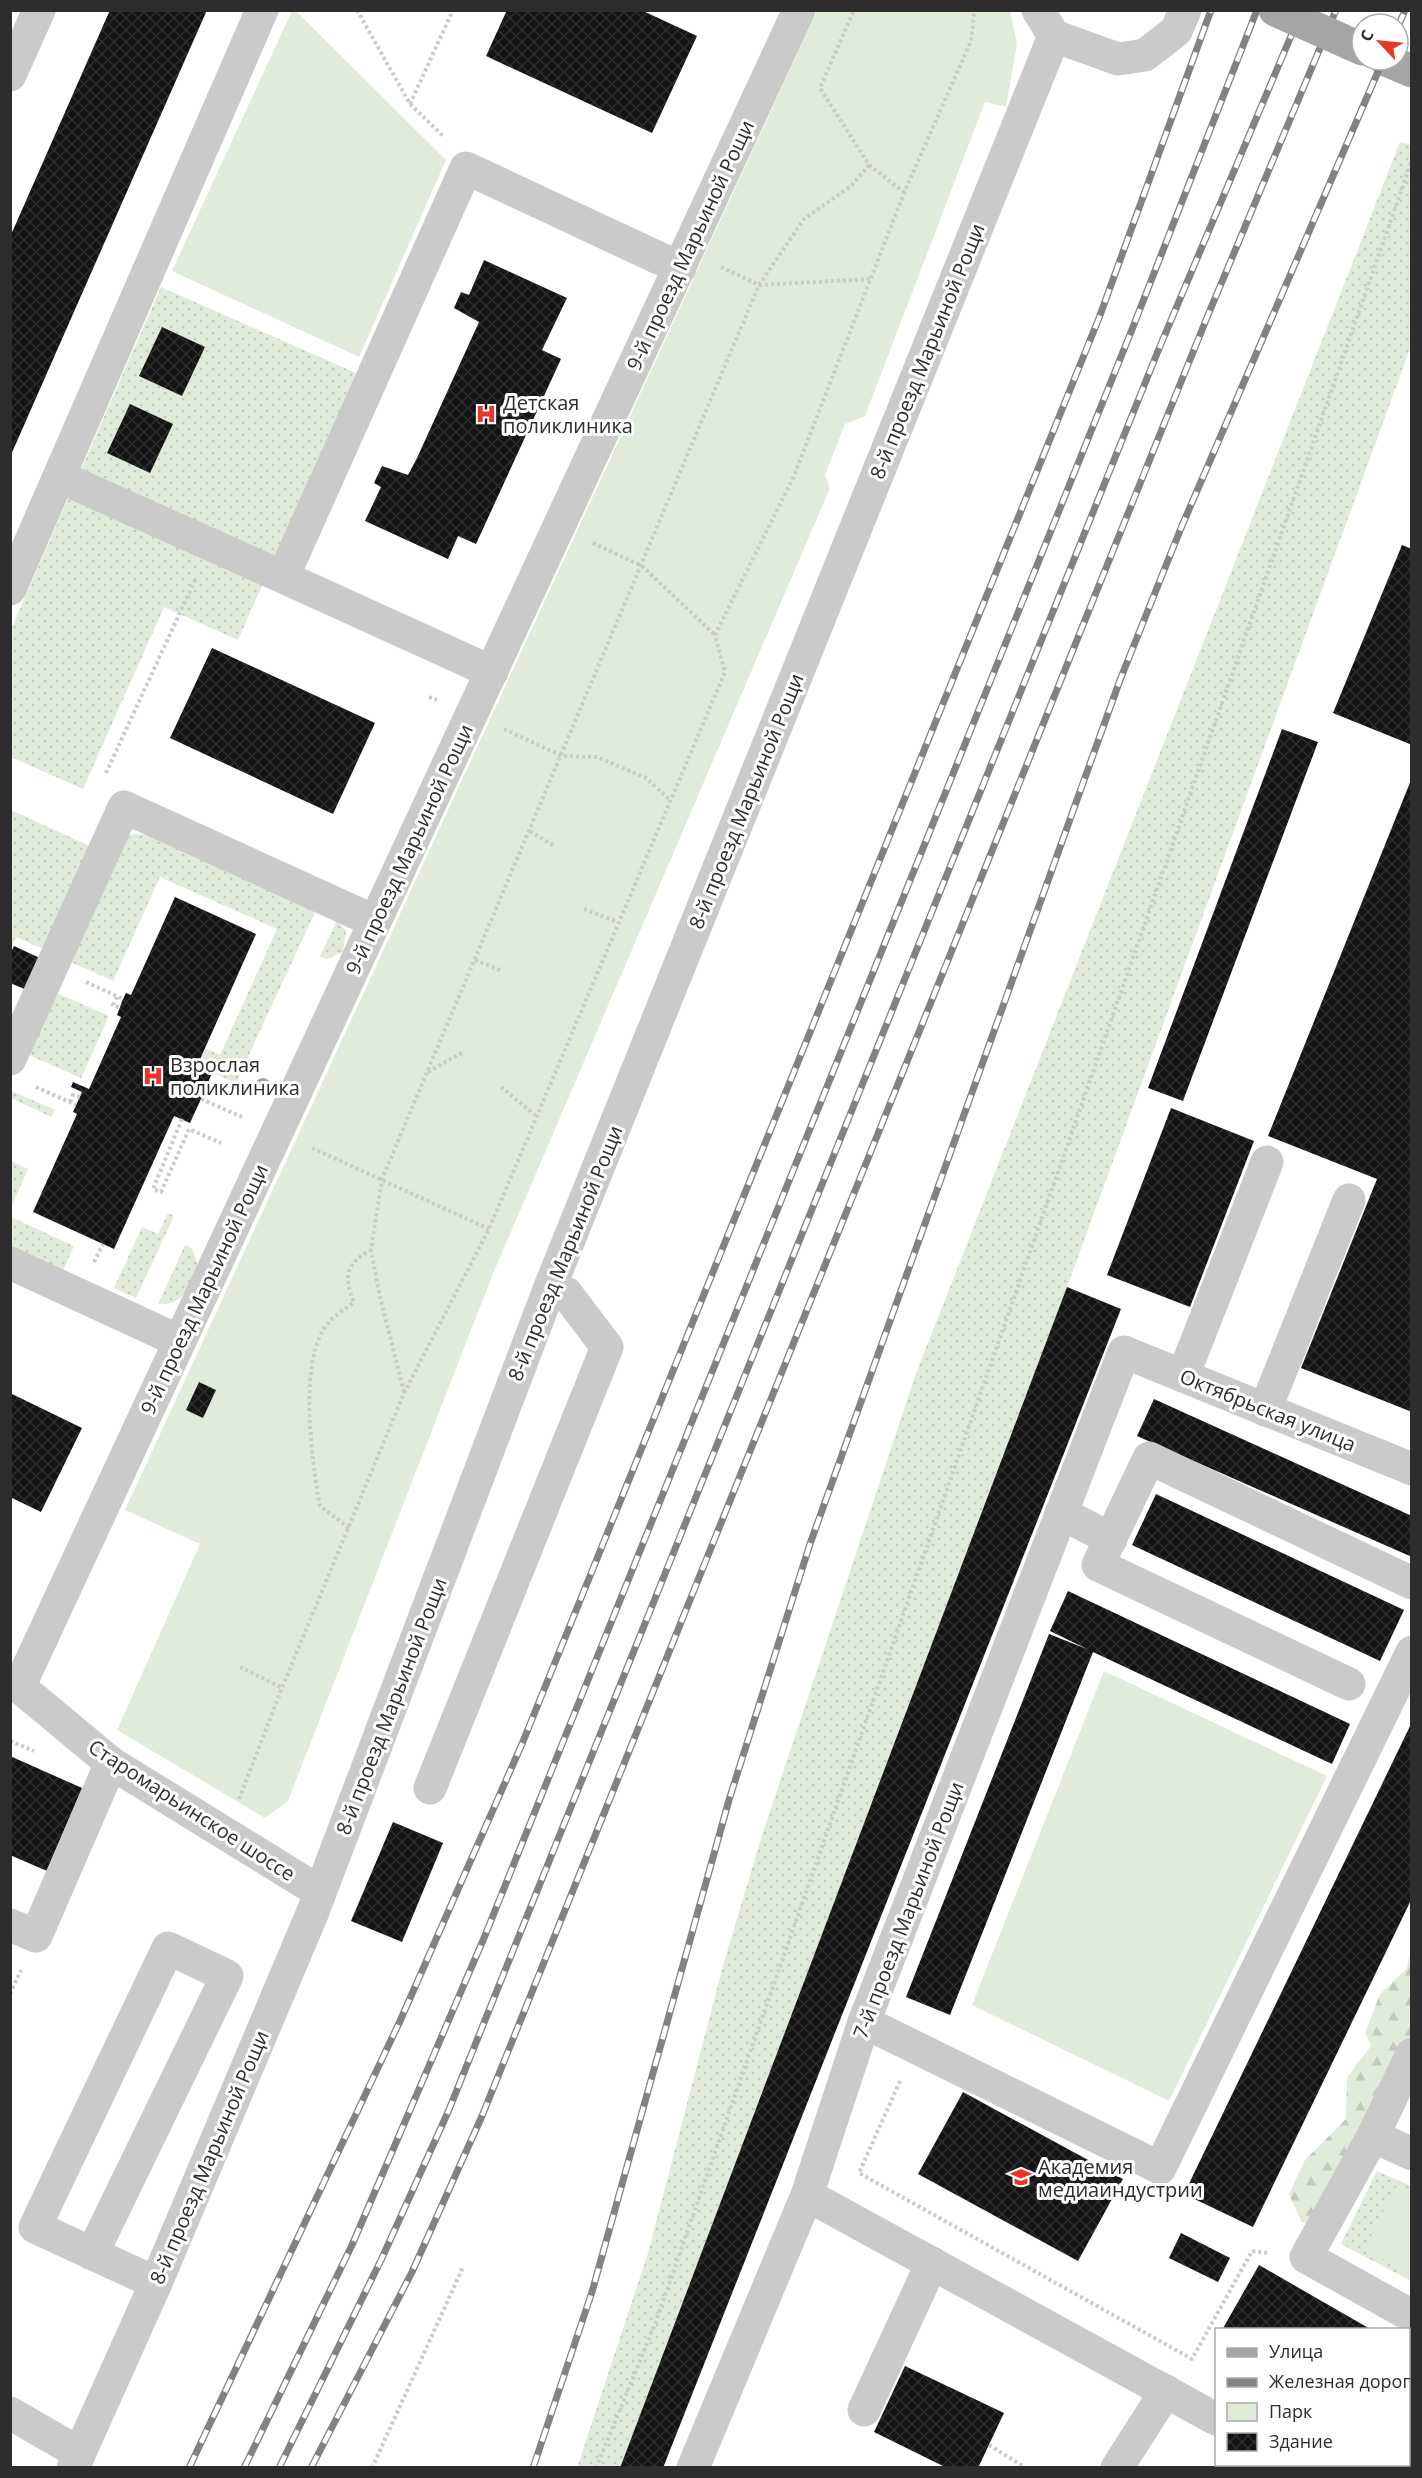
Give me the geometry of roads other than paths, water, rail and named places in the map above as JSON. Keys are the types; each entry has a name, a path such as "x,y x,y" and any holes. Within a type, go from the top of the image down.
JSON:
{"main road":[{"path":"1275,10 1350,44"}],"street":[{"path":"10,75 39,10"},
{"path":"10,589 262,10"},
{"name":"9-й проезд Марьиной Рощи","path":"15,1683 277,1132 799,10"},
{"path":"1046,23 1118,59 1145,55 1176,32 1185,10"},
{"name":"8-й проезд Марьиной Рощи","path":"76,2460 156,2283 320,1892 550,1287 1046,23"},
{"path":"283,578 466,168 683,260"},
{"path":"60,477 492,672"},
{"path":"19,1071 124,807 374,921"},
{"path":"1183,1376 1267,1162"},
{"path":"1265,1410 1349,1200"},
{"path":"10,1263 179,1341"},
{"path":"430,1788 607,1347 566,1293 550,1287"},
{"name":"Октябрьская улица","path":"1124,1352 1412,1469"},
{"name":"7-й проезд Марьиной Рощи","path":"693,2468 807,2195 864,2022 1124,1352"},
{"path":"1349,1684 1098,1565 1149,1458 1412,1582"},
{"path":"1061,1514 1111,1539"},
{"path":"864,2022 1160,2168 1412,1652"},
{"name":"Старомарьинское шоссе","path":"15,1683 111,1763 320,1892"},
{"path":"10,1925 36,1936 111,1763"},
{"path":"92,2253 227,1976 168,1948 35,2227 156,2283"},
{"path":"1412,2054 1373,2136 1306,2257 1412,2316"},
{"path":"1373,2136 1412,2154"},
{"path":"807,2195 1215,2418"},
{"path":"864,2410 932,2263"},
{"path":"1117,2468 1166,2391"},
{"path":"10,2413 76,2460"}],"railway":[{"path":"189,2468 400,2021 522,1744 1099,318 1211,10"},
{"path":"244,2468 352,2245 484,1938 1131,332 1257,10"},
{"path":"279,2468 382,2258 448,2112 1158,351 1302,10"},
{"path":"311,2468 412,2272 482,2116 1208,315 1336,10"},
{"path":"533,2468 592,2292 729,1800 810,1544 1120,680 1181,528 1378,72"}],"place":[{"name":"Детская поликлиника","path":"486,414"},
{"name":"Взрослая поликлиника","path":"153,1076"},
{"name":"Академия медиаиндустрии","path":"1021,2177"}]}
